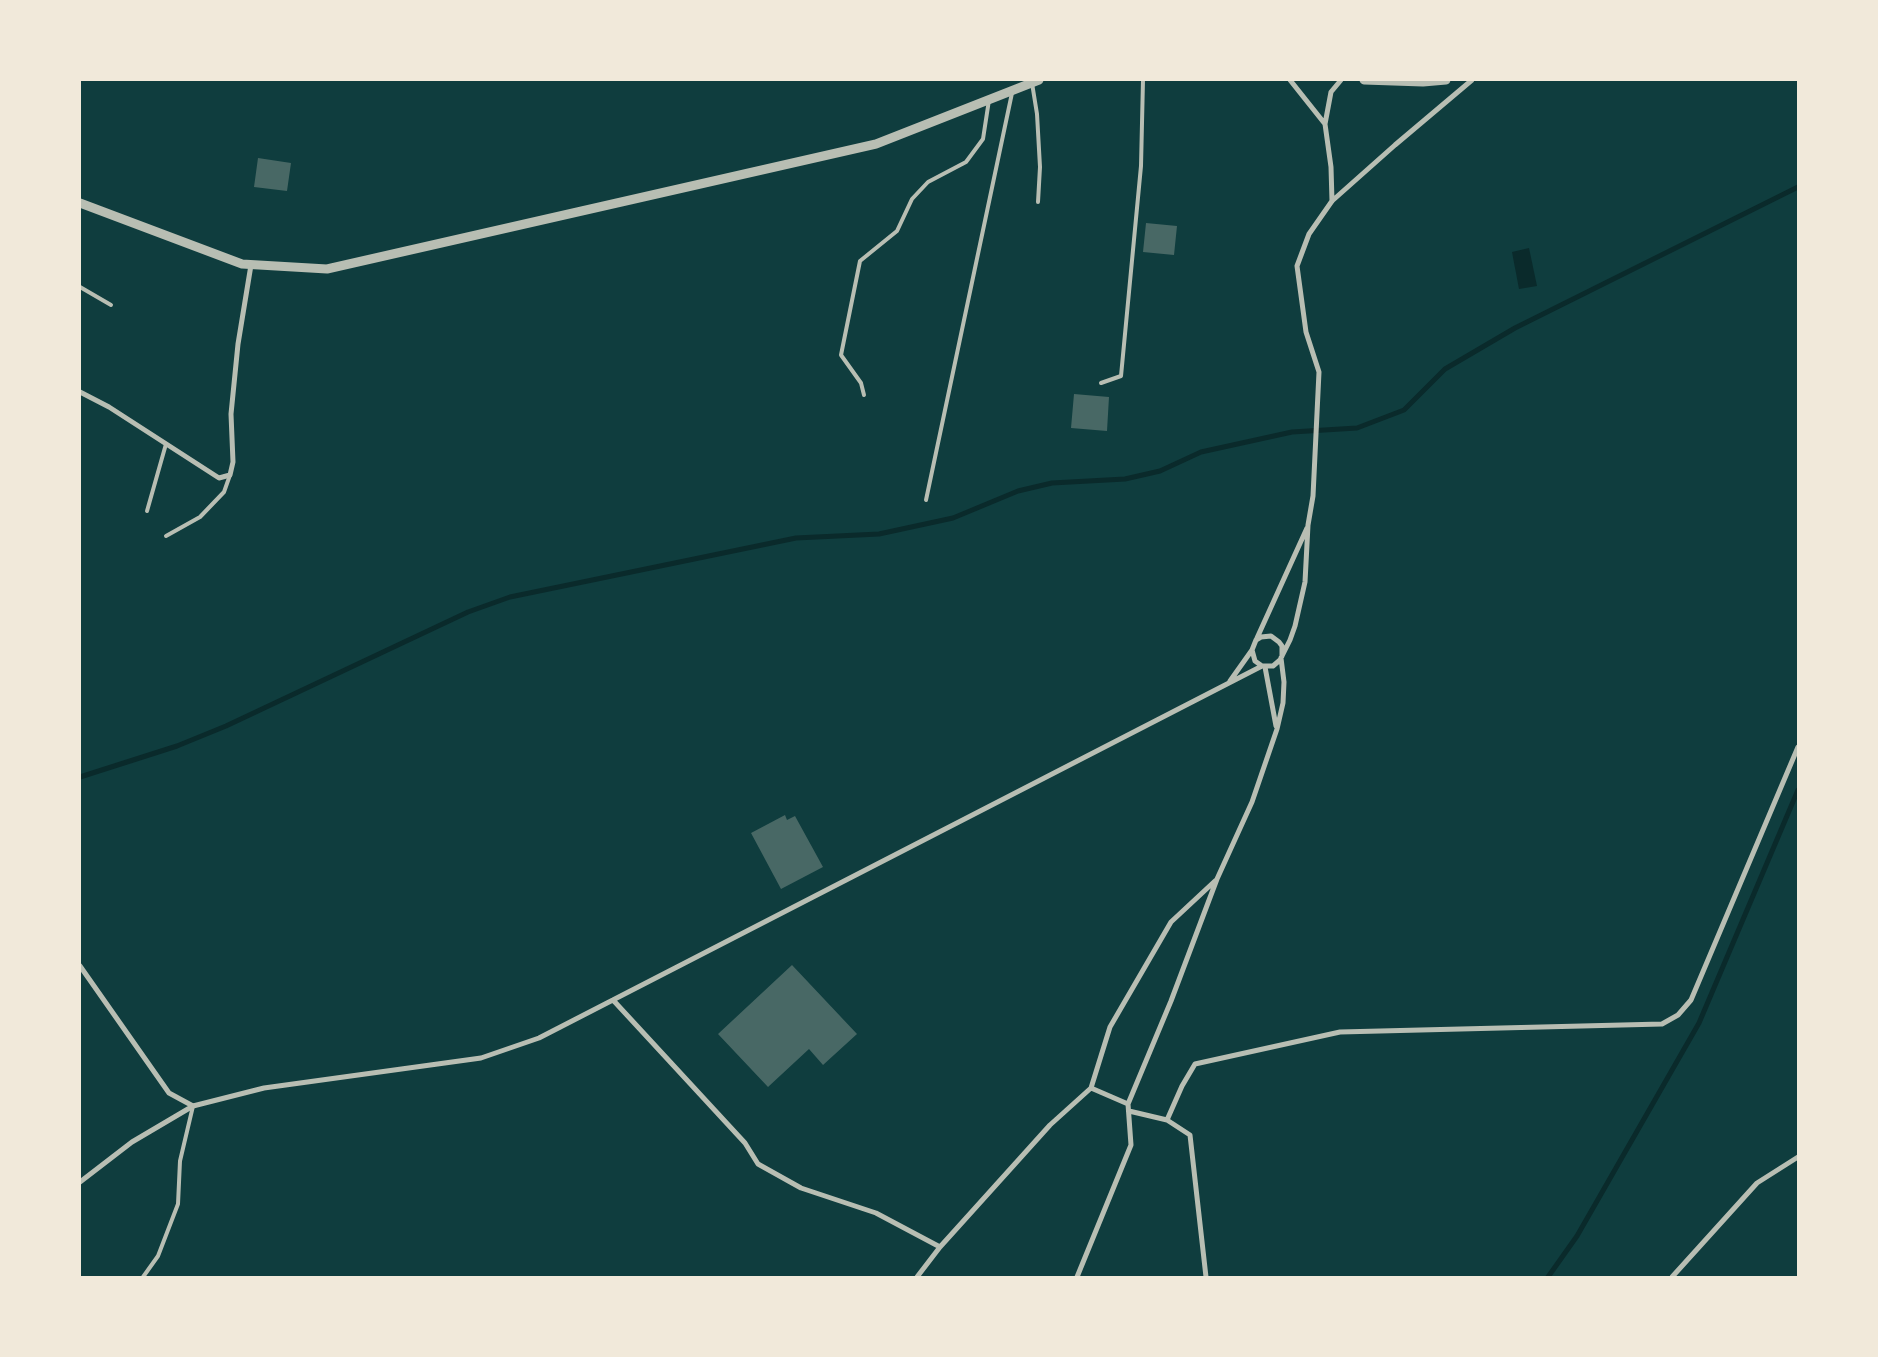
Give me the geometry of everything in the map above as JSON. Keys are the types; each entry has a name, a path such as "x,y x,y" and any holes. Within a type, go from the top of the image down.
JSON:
{"street":[{"path":"1290,80 1325,124"},
{"path":"1332,201 1331,167 1325,124 1330,92 1340,80"},
{"path":"1364,80 1423,82 1446,80"},
{"path":"80,1182 132,1142 193,1106 264,1088 481,1058 540,1038 1263,666 1273,666 1281,657 1295,626 1305,582 1308,525 1313,496 1319,372 1306,332 1297,266 1309,234 1332,201 1394,145 1472,80"},
{"path":"80,203 242,264 327,269 876,144 1036,81"},
{"path":"80,392 108,407 219,478 230,476 233,462 231,414 238,344 251,265"},
{"path":"1228,684 1252,650 1308,525"},
{"path":"1077,1277 1131,1144 1128,1104 1171,1001 1217,879 1252,802 1277,729 1283,703 1282,646 1275,638 1266,636 1256,640"},
{"path":"1252,650 1255,661 1263,666 1277,729"},
{"path":"1167,1120 1182,1086 1196,1064 1340,1032 1662,1024 1678,1015 1691,1000 1798,747"},
{"path":"917,1277 940,1247 1050,1125 1091,1088 1110,1027 1171,922 1217,879"},
{"path":"80,966 169,1093 193,1106"},
{"path":"613,1000 745,1143 758,1164 801,1188 876,1214 940,1247"},
{"path":"1091,1088 1128,1104"},
{"path":"1129,1111 1167,1120 1190,1135 1206,1277"},
{"path":"1672,1277 1757,1183 1798,1157"}],"lane":[{"path":"1101,383 1121,376 1141,166 1143,80"},
{"path":"1036,81 1040,167 1038,202"},
{"path":"926,500 1012,90"},
{"path":"864,395 861,383 842,355 860,261 897,231 912,200 928,182 966,162 983,138 989,100"},
{"path":"80,287 111,306"},
{"path":"147,511 166,444"},
{"path":"166,536 200,517 224,492 230,476"},
{"path":"143,1277 158,1256 178,1204 180,1161 193,1106"}],"water":[{"path":"1529,248 1537,286 1519,289 1512,252"}],"building":[{"path":"258,158 291,163 287,191 254,187"},
{"path":"1146,223 1177,226 1174,255 1143,252"},
{"path":"1074,394 1109,397 1107,431 1071,428"},
{"path":"785,815 787,820 795,816 823,867 781,889 751,833"},
{"path":"792,965 857,1034 823,1065 809,1049 768,1087 718,1034"}],"waterway":[{"path":"80,777 177,746 226,726 468,612 510,597 796,538 879,534 953,518 1018,491 1052,483 1125,479 1160,471 1201,452 1292,432 1357,428 1404,410 1445,369 1515,328 1798,187"},
{"path":"1548,1277 1577,1236 1699,1023 1798,790"}]}
